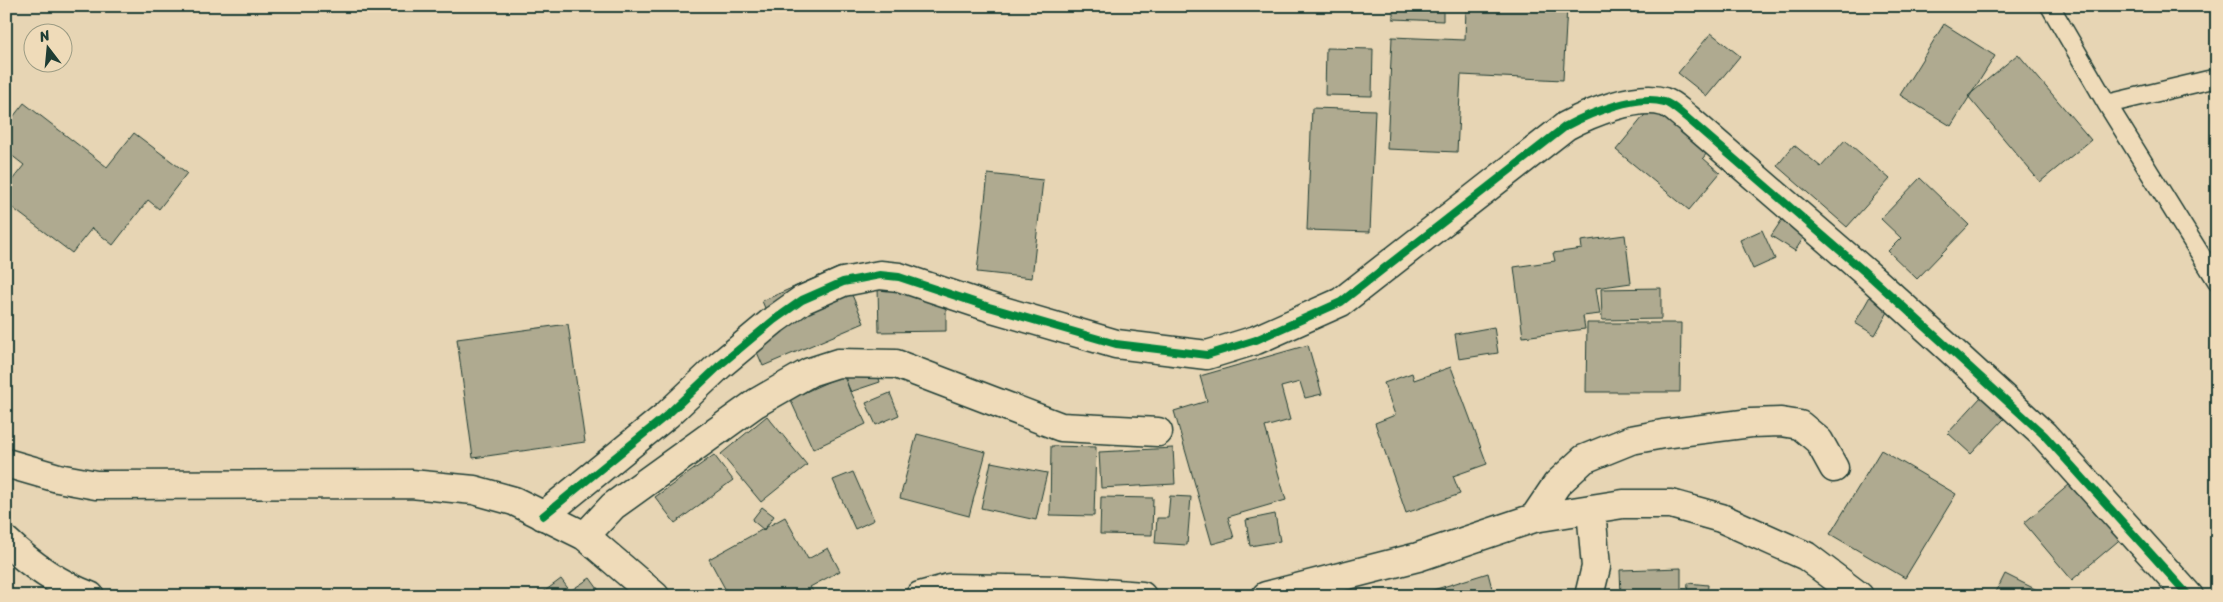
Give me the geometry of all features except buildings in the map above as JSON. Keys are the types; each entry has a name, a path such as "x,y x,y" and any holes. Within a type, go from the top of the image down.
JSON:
{"street":[{"path":"543,516 667,415 720,365 774,320 802,300 843,282 880,275 899,277 989,307 1116,344 1207,355 1256,340 1341,302 1566,126 1589,114 1624,104 1665,102 1687,118 1865,273 2044,435 2189,596"},
{"path":"585,536 612,506 756,402 810,372 838,363 896,364 1061,427 1158,432"},
{"path":"1534,518 1557,484 1584,459 1632,440 1663,434 1751,423 1781,422 1800,426 1819,441 1834,468"},
{"path":"6,463 58,478 96,485 411,484 474,490 514,501 585,536 655,596"},
{"path":"1266,596 1418,557 1534,518 1623,504 1671,504 1721,518 1806,556 1859,596"},
{"path":"1589,596 1596,567 1591,509"},
{"path":"6,540 19,553 66,587 90,596"},
{"path":"920,596 949,588 1064,590 1142,596"}],"lane":[{"path":"2050,6 2107,104 2217,281"},
{"path":"2107,104 2217,78"}],"cycle path":[{"path":"543,516 667,415 720,365 774,320 802,300 843,282 880,275 899,277 989,307 1116,344 1207,355 1256,340 1341,302 1566,126 1614,106 1653,100 1667,103 1687,118 1873,279 2044,435 2189,596"}]}
